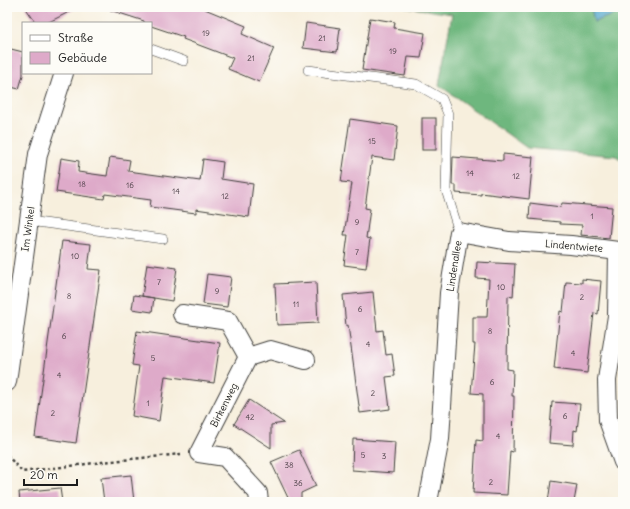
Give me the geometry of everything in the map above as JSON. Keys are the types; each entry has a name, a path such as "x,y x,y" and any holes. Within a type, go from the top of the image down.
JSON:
{"street":[{"name":"Im Winkel","path":"7,382 38,154 67,75"},
{"name":"Lindentwiete","path":"459,232 509,241 571,245 618,251 617,316 619,326 607,380 608,420 623,462"},
{"name":"Lindenallee","path":"428,502 440,439 449,293 459,232"},
{"path":"182,314 228,321 248,357 270,350 306,360"},
{"name":"Birkenweg","path":"199,453 248,357"},
{"path":"199,453 225,457 258,493 258,502"}],"lane":[{"path":"152,49 184,61"},
{"name":"Lindenallee","path":"308,70 416,84 442,99 448,114 446,190 459,232"},
{"path":"29,221 163,239"}],"path":[{"path":"7,455 22,472 102,462 199,453"}],"green space":[{"path":"406,7 591,7 594,22 623,11 623,161 616,156 527,148 439,85 452,14"}],"water":[{"path":"591,7 623,7 623,11 594,22"}],"building":[{"path":"25,7 79,7 49,22 35,22"},
{"path":"110,7 200,7 246,26 242,34 274,48 259,82 228,69 233,58 183,39 184,37 152,26 152,22 144,22 110,10"},
{"path":"370,18 395,22 394,28 425,33 421,58 408,57 405,76 362,70"},
{"path":"306,23 340,28 337,52 303,48"},
{"path":"7,48 22,52 23,75 19,89 7,86"},
{"path":"422,118 436,118 436,150 422,150"},
{"path":"350,119 398,126 394,160 372,157 365,208 370,209 366,238 370,239 366,268 344,265 348,235 344,235 352,183 341,182"},
{"path":"503,154 533,157 529,199 481,193 481,195 456,193 456,185 452,185 453,157 503,161"},
{"path":"110,157 130,160 128,171 200,181 203,159 223,162 221,179 253,184 249,217 196,209 196,213 150,207 151,200 105,194 104,199 56,192 61,158 79,161 78,172 107,176"},
{"path":"530,203 561,207 562,203 612,207 609,238 581,235 582,225 560,224 560,222 529,219"},
{"path":"62,241 91,244 88,269 101,270 76,443 35,437"},
{"path":"477,262 515,264 513,297 508,296 507,369 513,370 512,396 514,396 513,452 510,451 507,495 473,493 476,440 483,441 483,394 471,393 475,344 473,344 473,317 487,317 489,279 476,278"},
{"path":"147,264 177,268 172,301 142,296"},
{"path":"207,274 231,277 227,307 203,304"},
{"path":"582,279 601,281 598,314 594,313 587,373 554,369 560,311 563,312 566,282 582,283"},
{"path":"316,282 318,323 277,325 275,284"},
{"path":"373,292 377,331 383,330 386,355 392,354 395,376 386,377 390,409 360,413 348,325 346,326 343,295"},
{"path":"134,295 154,298 152,312 132,309"},
{"path":"137,331 220,343 214,383 165,376 159,421 132,416 139,366 132,365"},
{"path":"249,400 284,423 271,425 271,448 234,424"},
{"path":"552,402 580,404 577,431 574,430 573,445 549,443"},
{"path":"353,439 395,442 393,473 352,470"},
{"path":"299,450 316,486 301,493 301,502 290,502 271,462"},
{"path":"131,475 134,502 104,502 101,478"},
{"path":"551,481 577,485 574,502 548,502"},
{"path":"60,488 62,502 20,502 19,492"}]}
